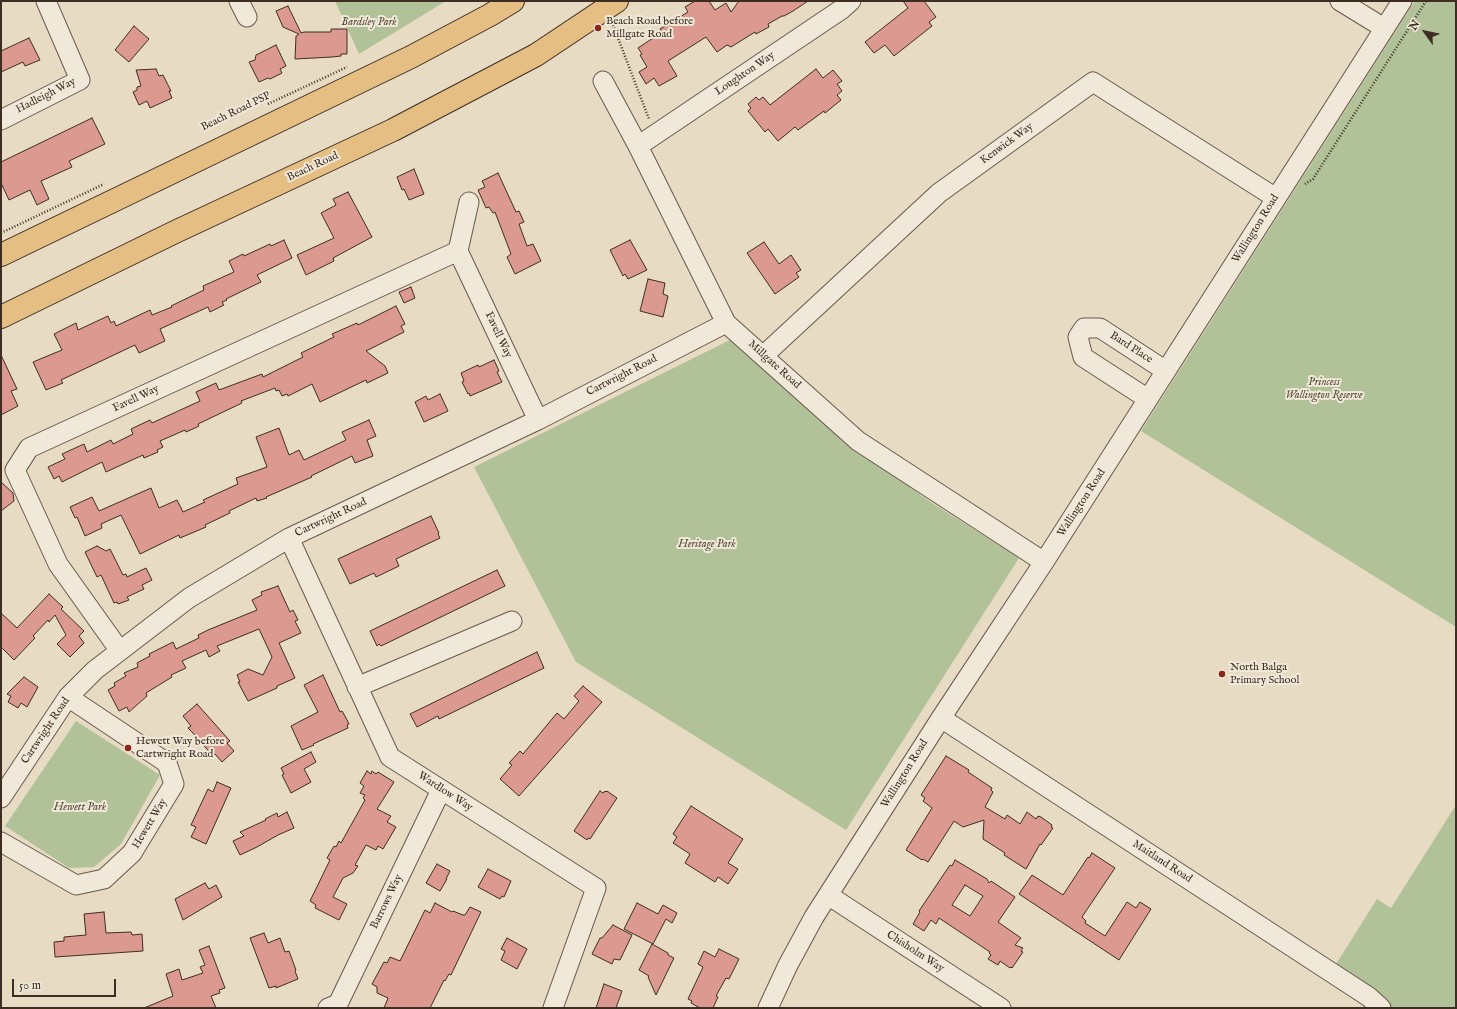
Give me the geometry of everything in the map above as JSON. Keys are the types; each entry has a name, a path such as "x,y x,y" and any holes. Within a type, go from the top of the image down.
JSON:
{"main road":[{"path":"1,255 404,61 513,1"},
{"name":"Beach Road","path":"1,317 204,218 393,130 536,55 612,5"}],"street":[{"name":"Hadleigh Way","path":"1,120 80,80 46,1"},
{"name":"Loughton Way","path":"638,146 851,1"},
{"path":"1340,1 1384,28"},
{"name":"Wallington Road","path":"768,1008 799,944 814,917 941,718 1044,562 1402,1"},
{"name":"Millgate Road","path":"603,81 638,146 726,323 858,441 1044,562"},
{"name":"Kenwick Way","path":"763,356 939,193 1093,82 1276,198"},
{"path":"458,251 469,202"},
{"name":"Favell Way","path":"120,651 58,564 15,470 29,448 458,251 538,420"},
{"name":"Cartwright Road","path":"1,798 68,697 95,670 189,598 289,538 538,420 726,323"},
{"name":"Bard Place","path":"1148,399 1083,357 1078,337 1084,328 1100,328 1166,370"},
{"name":"Wardlow Way","path":"289,538 390,756 596,888 553,1008"},
{"path":"357,687 512,621"},
{"name":"Hewett Way","path":"1,842 76,885 104,879 132,853 174,784 167,763 68,697"},
{"name":"Maitland Road","path":"941,718 1369,997 1381,1008"},
{"name":"Barrows Way","path":"328,1008 338,1004 441,790"},
{"name":"Chisholm Way","path":"828,895 1001,1008"}],"path":[{"path":"612,5 654,135"},
{"name":"Beach Road PSP","path":"266,106 349,66"},
{"path":"1,233 106,183"}],"green space":[{"name":"Bardsley Park","path":"335,1 446,1 359,54"},
{"name":"Princess Wallington Reserve","path":"1415,1 1456,1 1456,627 1141,431"},
{"name":"Heritage Park","path":"732,339 839,436 929,501 1019,558 846,830 576,662 474,467"},
{"name":"Hewett Park","path":"76,721 160,775 121,844 94,867 69,868 5,826"},
{"path":"1456,805 1456,1008 1389,1008 1333,969 1377,899 1391,908"}],"building":[{"path":"695,1 709,1 715,10 726,3 731,12 739,1 808,1 768,24 769,27 756,34 755,32 731,47 727,45 717,52 706,37 668,61 677,76 659,86 654,78 646,84 639,72 647,67 638,48 662,32 660,29 688,12 685,7"},
{"path":"903,1 924,1 936,17 929,22 932,26 894,56 885,45 874,53 865,42 908,8"},
{"path":"288,6 301,33 331,32 331,29 347,29 347,54 332,57 295,59 296,36 299,34 283,27 276,11"},
{"path":"134,26 149,39 129,62 115,50"},
{"path":"29,38 40,60 25,66 23,62 1,72 1,51"},
{"path":"276,45 286,66 280,69 282,73 270,79 268,78 259,82 249,62 255,60 256,55"},
{"path":"156,69 159,76 163,75 171,91 169,91 172,98 150,108 147,101 139,105 133,92 137,90 137,87 141,86 136,70"},
{"path":"816,69 823,78 833,70 842,81 837,84 842,91 837,95 841,100 825,113 824,111 798,130 795,127 778,141 768,129 765,132 748,111 751,108 748,104 756,97 759,100 763,97 770,105"},
{"path":"92,118 105,144 69,161 72,167 41,181 49,199 37,205 30,190 9,200 1,183 1,162"},
{"path":"414,169 424,194 409,200 404,189 402,190 397,177"},
{"path":"498,173 516,212 519,211 524,222 519,224 527,246 533,244 541,261 515,274 507,257 511,254 495,212 493,213 489,207 486,208 478,190 485,187 482,181"},
{"path":"348,192 372,237 333,258 334,261 306,275 297,255 334,238 321,213 336,205 333,199"},
{"path":"284,240 292,258 257,275 261,282 226,299 227,300 222,302 224,305 210,312 208,307 160,329 165,341 139,353 135,345 61,380 63,383 46,390 33,362 62,350 54,334 76,323 78,330 108,316 111,323 114,321 116,326 150,310 152,315 172,307 171,306 204,290 203,286 234,272 229,261 243,254 244,256 270,244 271,246"},
{"path":"630,240 647,270 628,279 625,274 623,276 610,250"},
{"path":"764,242 779,264 791,255 801,270 796,273 799,277 775,294 747,253"},
{"path":"648,279 665,283 663,294 668,296 663,317 640,311"},
{"path":"411,287 415,298 404,303 399,292"},
{"path":"396,306 405,324 401,326 404,332 366,351 385,366 388,373 367,383 366,380 320,402 312,384 288,396 287,394 282,396 279,390 276,391 275,388 241,401 242,403 198,424 199,426 195,428 186,432 185,430 160,441 163,447 157,450 158,452 144,458 143,455 106,472 102,462 62,482 59,476 54,479 48,467 65,459 62,454 84,444 87,452 111,440 113,444 133,434 131,429 150,420 152,423 200,401 196,392 216,383 219,390 262,374 263,377 303,357 301,353 334,337 332,334 357,323 358,325"},
{"path":"1,355 17,389 11,391 18,406 1,415"},
{"path":"494,360 499,371 497,372 502,382 470,396 462,382 464,381 461,373 478,365 479,367"},
{"path":"440,394 448,411 424,422 415,402 426,396 428,400"},
{"path":"369,420 376,436 367,440 373,456 355,463 352,456 311,476 312,477 266,497 267,498 257,501 256,498 229,511 230,513 205,525 206,527 180,538 179,535 140,554 121,515 101,524 102,528 85,536 77,517 75,518 70,507 92,497 99,511 151,488 159,508 177,500 183,512 205,502 203,500 238,484 236,478 267,467 256,437 279,428 289,455 299,450 304,460 346,440 342,432"},
{"path":"1,482 13,493 14,501 1,511"},
{"path":"431,516 440,538 396,559 399,566 376,577 374,573 350,584 338,559"},
{"path":"97,546 106,551 110,549 123,575 126,574 127,577 146,568 152,580 142,585 144,589 127,597 129,600 118,604 117,602 114,603 101,575 97,577 85,552"},
{"path":"497,570 505,586 381,646 379,644 377,646 370,631"},
{"path":"278,586 290,612 293,610 298,620 295,621 301,633 279,643 295,678 248,701 238,682 240,682 237,675 248,669 263,675 272,657 259,629 217,646 220,651 209,657 206,650 182,661 186,668 171,675 172,677 146,693 147,696 129,712 127,707 119,711 108,690 115,686 114,683 126,676 124,673 138,667 137,663 150,656 149,654 173,642 176,649 199,638 198,635 208,630 257,610 252,600 262,595 261,592"},
{"path":"49,594 63,607 61,609 84,631 79,636 84,643 70,657 57,644 66,635 55,615 49,622 48,620 33,636 35,638 14,660 1,647 1,613 17,628"},
{"path":"537,652 544,668 439,719 438,716 417,727 410,714"},
{"path":"323,675 340,712 342,711 349,724 347,725 348,728 302,750 291,726 318,712 304,685"},
{"path":"24,677 38,687 27,707 21,703 18,708 8,702 11,696 7,694"},
{"path":"583,686 602,702 519,796 500,779 512,765 509,763 520,751 523,754 557,713 564,719 579,701 574,696"},
{"path":"197,704 230,741 227,743 234,751 222,762 215,754 213,756 188,728 191,726 183,716"},
{"path":"311,752 316,762 304,769 311,782 291,793 282,775 284,774 281,768"},
{"path":"946,756 969,770 968,772 992,788 991,790 993,792 985,807 1005,819 1007,815 1020,824 1027,812 1036,819 1038,816 1041,817 1052,825 1051,827 1053,828 1041,845 1040,844 1026,869 983,839 984,820 963,827 954,821 928,862 906,850 932,808 923,801 925,798 921,795"},
{"path":"367,771 371,774 372,771 376,774 378,772 394,782 377,809 391,816 387,822 396,827 383,849 378,846 376,850 366,845 355,865 358,866 353,873 343,878 333,897 347,904 339,920 315,908 316,905 310,901 330,860 327,858 334,846 336,847 339,841 341,843 365,800 363,798 365,795 360,793 364,786 360,783"},
{"path":"217,782 231,788 206,844 191,837 196,827 191,825 208,789 213,792"},
{"path":"600,791 603,793 607,791 617,798 590,839 588,838 587,840 574,831"},
{"path":"691,806 743,839 728,863 738,869 728,884 718,877 715,882 685,863 690,854 673,843 677,837 673,834"},
{"path":"287,812 294,828 240,855 233,841 244,836 240,832 266,820 265,819 277,813 278,817"},
{"path":"1092,853 1115,868 1082,917 1086,921 1085,923 1105,936 1127,902 1136,908 1140,902 1151,909 1119,960 1019,894 1032,875 1063,895"},
{"path":"955,860 987,879 989,883 991,881 1015,897 998,922 1021,938 1015,945 1023,948 1021,951 1023,952 1012,968 1000,961 998,965 988,959 991,955 989,953 990,952 939,918 936,924 931,920 924,931 913,924 920,912 919,911 950,865 952,866","holes":["965,885 983,896 970,916 952,905"]},
{"path":"437,864 450,871 440,891 426,883"},
{"path":"488,869 511,881 504,897 502,896 500,899 478,887"},
{"path":"205,883 209,889 216,885 222,897 183,920 175,899"},
{"path":"435,903 452,912 453,911 463,915 465,915 470,907 481,912 451,975 449,974 445,981 444,980 430,1008 384,1008 388,998 377,993 377,987 372,984 384,962 387,963 390,957 400,961 425,910 430,913"},
{"path":"637,903 658,914 663,905 677,913 672,923 666,919 653,944 624,929"},
{"path":"104,912 106,933 131,932 132,935 142,934 143,951 55,957 54,942 64,941 64,937 86,935 84,914"},
{"path":"613,925 632,935 620,960 614,959 612,964 592,954 600,938 602,938"},
{"path":"264,933 268,943 280,938 285,952 289,951 298,979 276,988 276,986 269,988 250,938"},
{"path":"507,938 527,949 517,969 501,960 505,951 501,949"},
{"path":"652,944 674,958 656,995 648,977 649,976 639,970"},
{"path":"209,946 225,988 219,990 220,993 211,996 216,1008 144,1008 173,996 166,974 179,969 182,980 203,973 200,967 205,965 199,950"},
{"path":"719,949 739,959 729,979 726,978 716,996 718,997 713,1008 700,1008 691,1003 692,1001 688,999 703,967 698,964 704,951 715,957"},
{"path":"604,984 622,991 616,1008 596,1008"}],"place":[{"name":"Beach Road before Millgate Road","path":"598,28"},
{"name":"North Balga Primary School","path":"1222,674"},
{"name":"Hewett Way before Cartwright Road","path":"128,748"}]}
